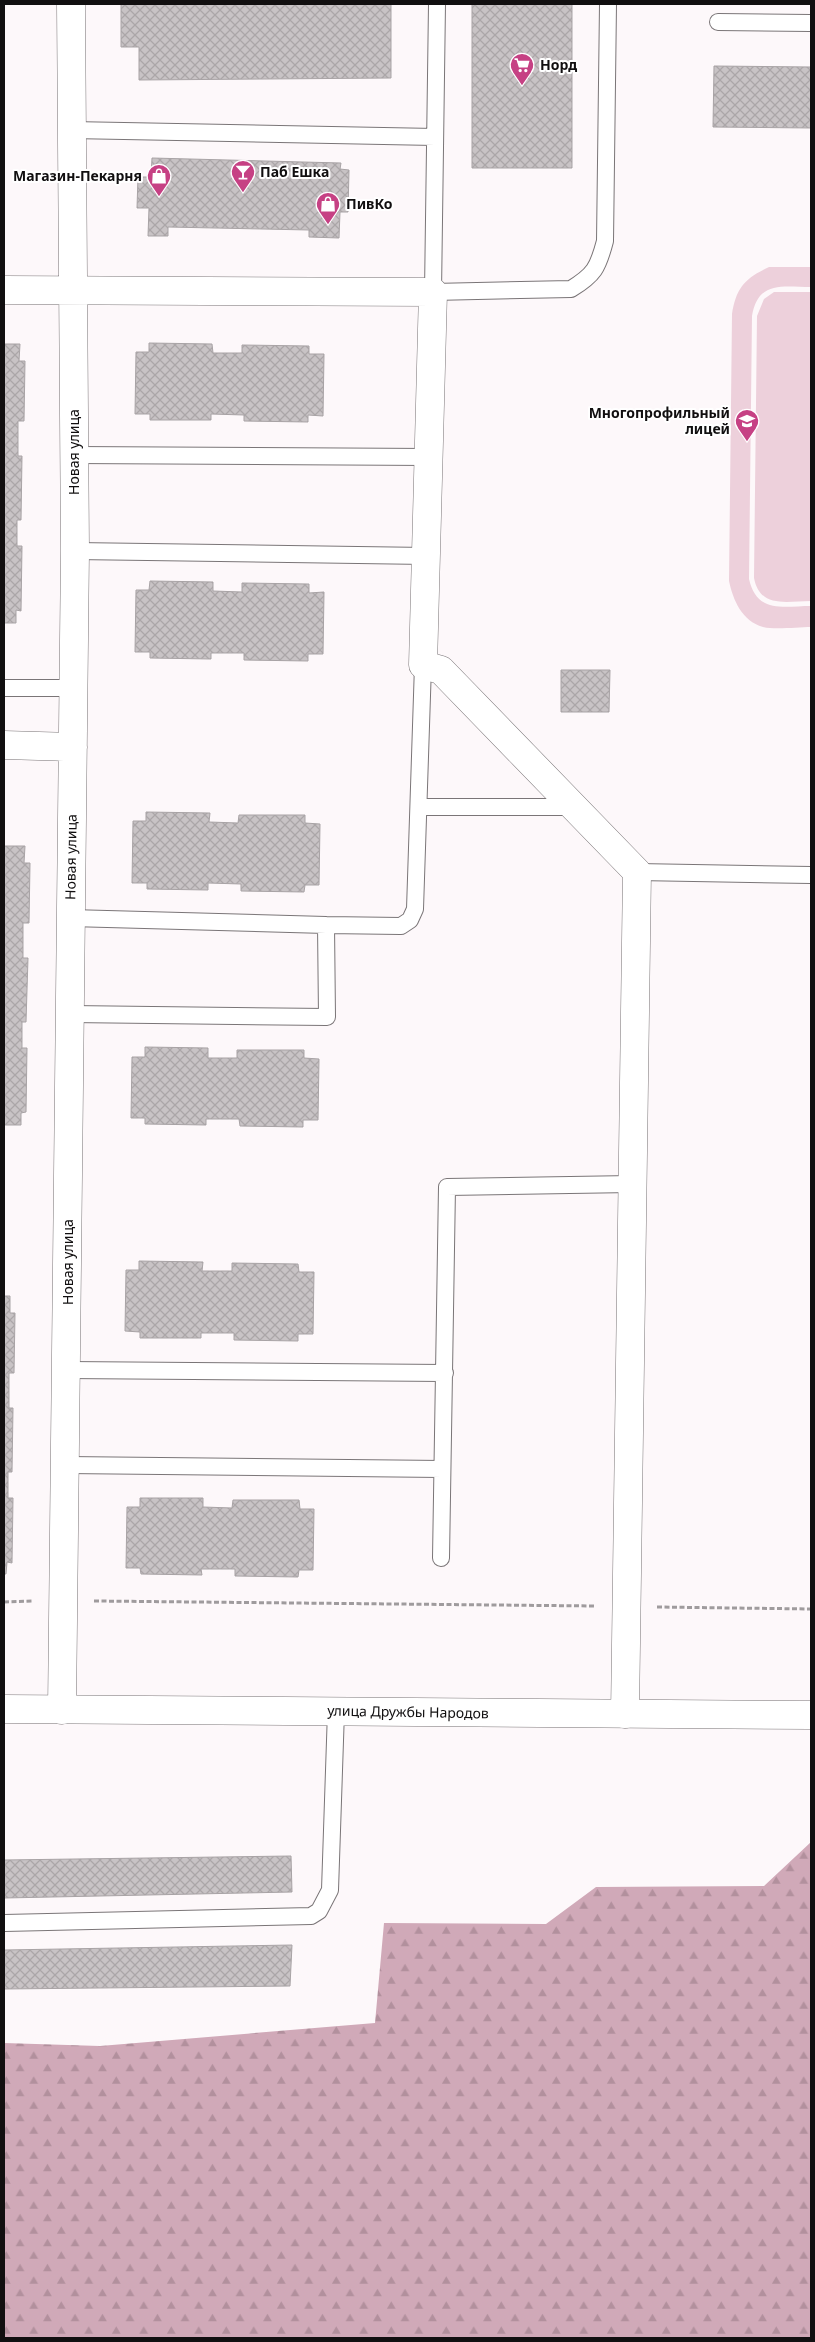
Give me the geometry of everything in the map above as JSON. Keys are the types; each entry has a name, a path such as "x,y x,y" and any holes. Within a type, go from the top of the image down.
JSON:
{"street":[{"name":"Новая улица","path":"62,1710 75,551 71,4"},
{"path":"4,290 433,292 423,665 441,670 637,872 625,1714"},
{"path":"4,745 73,747"},
{"name":"улица Дружбы Народов","path":"4,1709 811,1716"}],"lane":[{"path":"437,4 433,292 571,289 588,278 600,261 604,241 608,4"},
{"path":"718,22 811,23"},
{"path":"71,130 435,137"},
{"path":"74,455 430,456"},
{"path":"75,551 427,556"},
{"path":"70,918 401,926 410,920 415,909 423,665"},
{"path":"4,688 74,688"},
{"path":"419,806 574,807"},
{"path":"637,872 811,875"},
{"path":"70,1014 327,1017 326,925"},
{"path":"441,1558 448,1187 632,1184"},
{"path":"67,1370 445,1373"},
{"path":"66,1465 442,1469"},
{"path":"4,1923 311,1916 319,1911 330,1890 336,1711"}],"path":[{"path":"4,1602 63,1601 811,1609"}],"green space":[{"path":"811,1842 811,2338 4,2338 4,2043 100,2046 375,2023 384,1923 546,1924 596,1887 764,1886"}],"shaded area":[{"path":"769,267 811,267 811,287 782,287 766,291 755,304 752,316 749,579 758,598 765,603 781,607 811,606 811,627 774,628 756,624 749,620 740,609 729,581 732,314 736,297 743,285 754,275"},
{"path":"774,292 811,292 811,601 784,602 768,599 757,588 754,578 757,316 764,299"}],"building":[{"path":"121,4 391,4 391,78 139,80 139,47 121,47"},
{"name":"Норд","path":"472,4 572,4 572,168 472,168"},
{"path":"714,66 811,67 811,128 713,127"},
{"name":"Паб Ешка","path":"152,158 341,163 340,169 349,170 348,212 340,212 339,238 309,237 309,230 168,227 168,236 148,236 149,208 137,208 138,177 151,177"},
{"path":"149,343 212,344 213,353 242,353 242,345 309,346 309,354 324,354 323,416 308,415 308,422 244,421 244,415 211,414 211,420 150,420 150,414 135,414 136,352 149,352"},
{"path":"4,344 20,344 19,361 25,361 24,421 18,421 18,456 22,456 21,520 17,520 17,546 22,546 21,611 16,610 16,623 4,623"},
{"path":"150,581 213,582 213,591 242,592 242,583 309,584 309,593 324,592 323,654 308,654 308,661 244,660 244,653 211,653 211,659 150,658 150,652 135,652 136,590 149,590"},
{"path":"561,670 610,670 609,712 561,712"},
{"path":"146,812 210,813 209,822 238,823 239,815 305,815 305,823 320,824 319,885 305,885 304,892 241,891 241,884 208,883 208,890 147,889 147,883 132,883 133,821 146,821"},
{"path":"4,846 25,846 24,863 30,863 29,923 23,923 23,958 28,958 26,1022 22,1022 22,1048 27,1048 26,1112 21,1113 21,1125 4,1125"},
{"path":"145,1047 208,1048 208,1058 237,1058 237,1050 304,1050 304,1058 319,1059 318,1120 303,1120 303,1127 240,1126 239,1119 206,1119 206,1125 145,1124 145,1118 131,1118 132,1057 145,1057"},
{"path":"139,1261 203,1262 202,1271 232,1271 232,1263 298,1264 299,1272 314,1272 313,1334 298,1334 298,1341 234,1340 234,1333 201,1333 201,1338 140,1338 140,1332 125,1331 126,1270 139,1270"},
{"path":"4,1296 10,1296 10,1313 15,1313 14,1373 9,1373 9,1408 13,1408 12,1472 8,1472 8,1498 13,1498 12,1563 7,1562 6,1574 4,1574"},
{"path":"140,1498 203,1498 203,1507 232,1508 233,1500 299,1500 300,1509 314,1509 313,1570 299,1570 298,1577 235,1576 235,1569 201,1569 202,1575 141,1574 140,1568 126,1568 127,1507 140,1507"},
{"path":"291,1856 292,1892 4,1898 4,1860"},
{"path":"292,1945 290,1986 4,1989 4,1950"}],"place":[{"name":"Норд","path":"522,86"},
{"name":"Паб Ешка","path":"243,193"},
{"name":"Магазин-Пекарня","path":"159,197"},
{"name":"ПивКо","path":"328,225"},
{"name":"Многопрофильный лицей","path":"747,442"}]}
